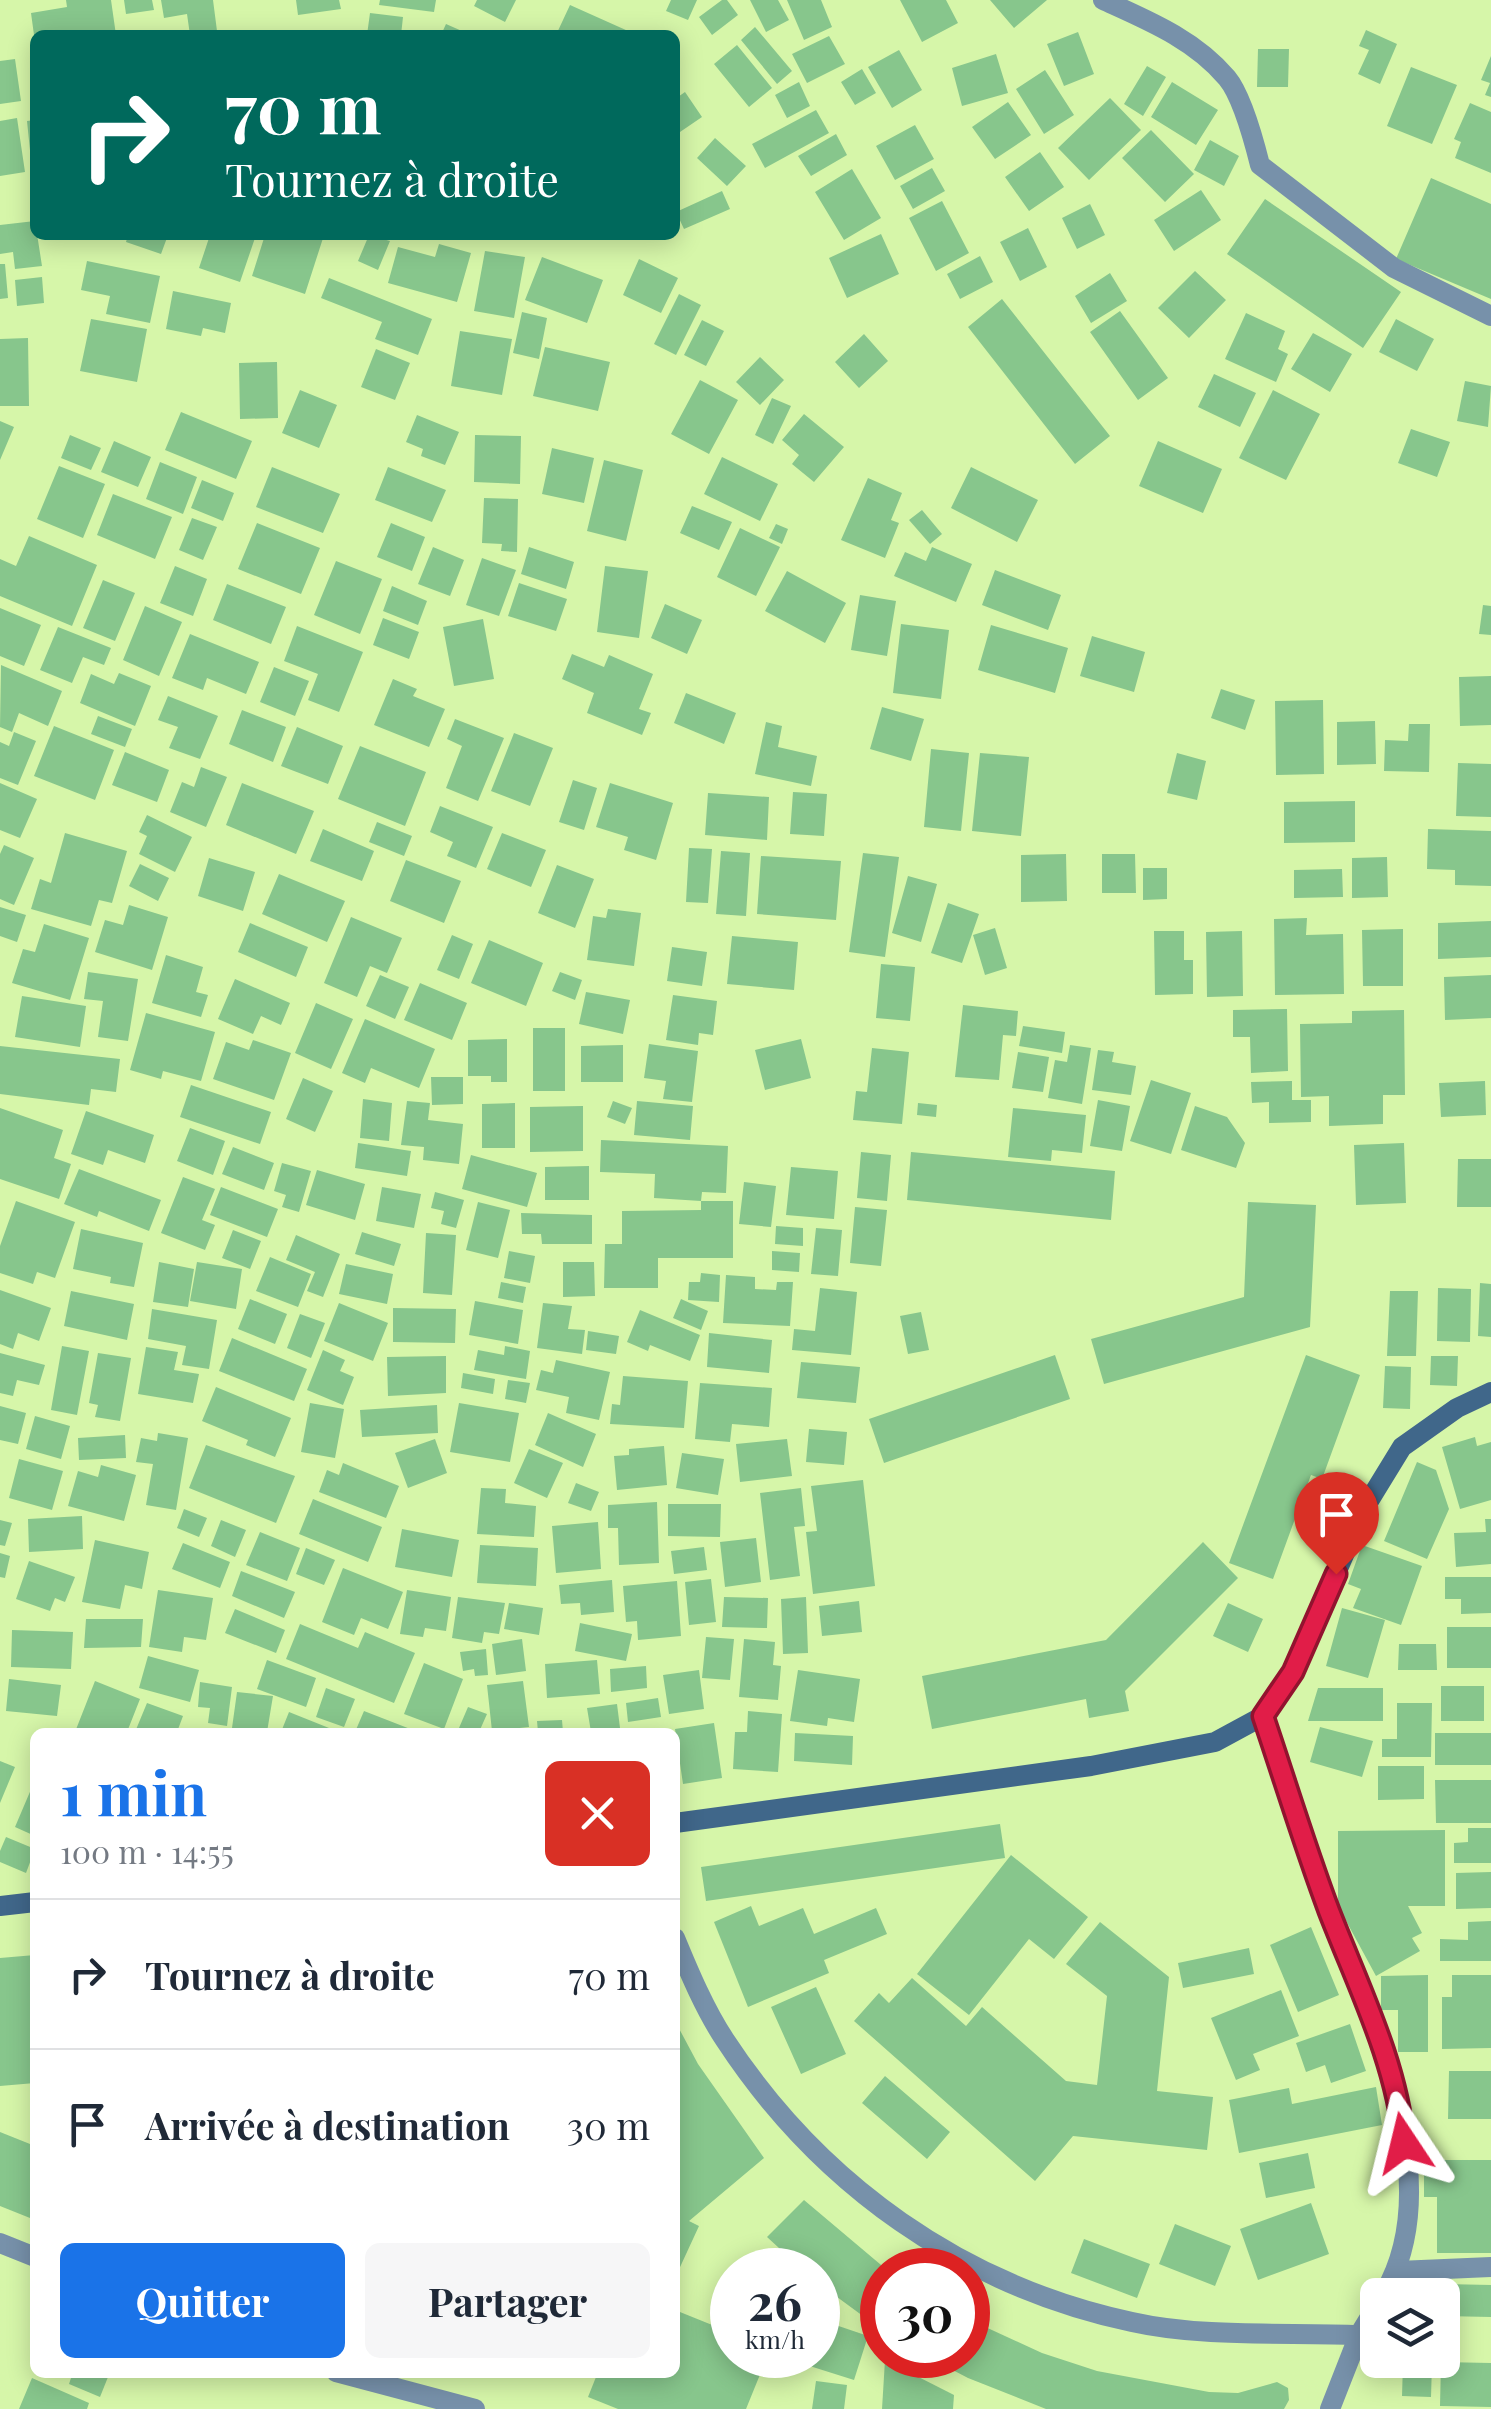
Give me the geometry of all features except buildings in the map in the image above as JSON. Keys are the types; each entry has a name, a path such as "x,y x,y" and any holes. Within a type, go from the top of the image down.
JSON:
{"street":[{"path":"1102,0 1171,30 1228,80 1254,139 1260,165 1394,268 1491,316"},
{"path":"680,1823 1090,1766 1214,1742 1263,1716 1293,1672 1364,1509 1402,1447 1457,1408 1491,1392"},
{"path":"1263,1716 1322,1894 1377,2034 1401,2112 1410,2205 1394,2278"},
{"path":"0,1906 30,1903"},
{"path":"680,1948 724,2039 785,2119 863,2197 960,2261 1053,2300 1134,2323 1359,2335 1330,2409"},
{"path":"0,2244 30,2256"},
{"path":"1398,2271 1491,2268"},
{"path":"359,2378 475,2409"}],"route":[{"path":"1336,1574 1293,1672 1263,1716 1322,1894 1377,2034 1401,2112 1404,2143"}]}
